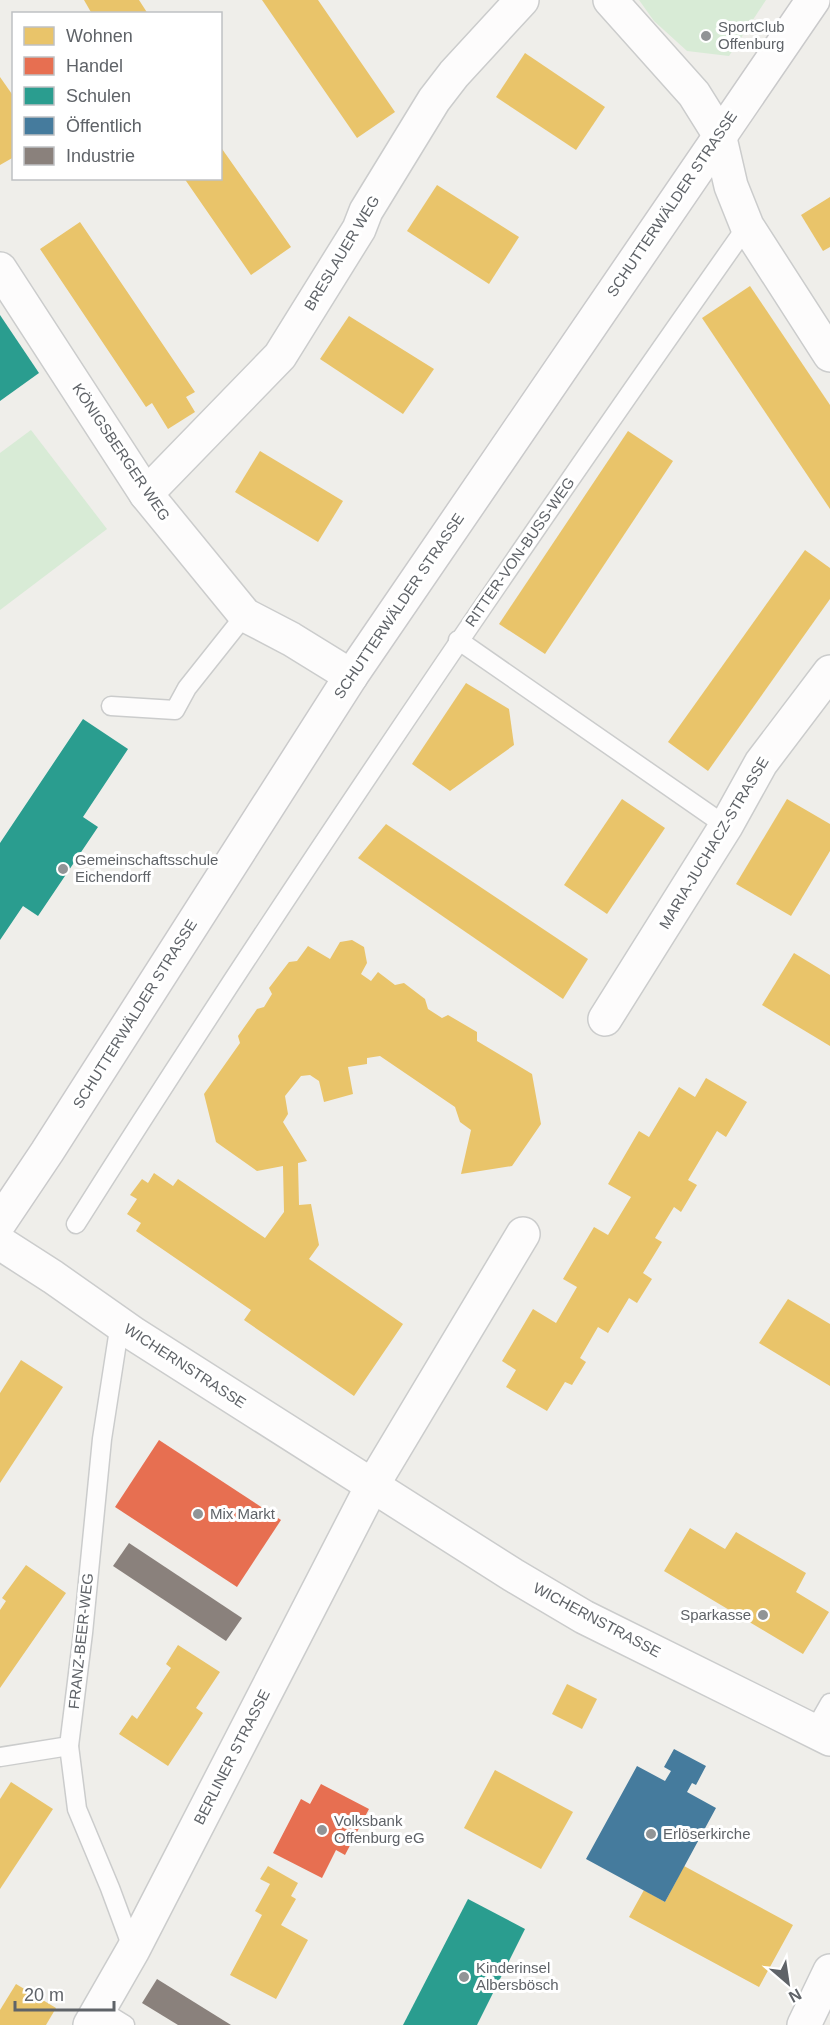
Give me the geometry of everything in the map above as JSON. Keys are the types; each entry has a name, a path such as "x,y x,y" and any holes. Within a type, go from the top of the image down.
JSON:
{"street":[{"name":"BRESLAUER WEG","path":"146,494 280,356 359,229 366,211 434,100 454,74 522,0"},
{"path":"610,0 694,94 719,134 731,186 747,226 830,355"},
{"name":"SCHUTTERWÄLDER STRASSE","path":"0,1221 47,1152 351,676 719,134 813,0"},
{"name":"KÖNIGSBERGER WEG","path":"0,269 146,494 245,615 291,639 351,676"},
{"name":"MARIA-JUCHACZ-STRASSE","path":"604,1019 726,826 761,763 830,672"},
{"path":"372,1486 524,1234"},
{"name":"WICHERNSTRASSE","path":"0,1243 120,1323 513,1575 584,1617 822,1735"},
{"name":"BERLINER STRASSE","path":"105,2020 133,1950 372,1486"},
{"path":"804,2025 830,1971"}],"lane":[{"name":"RITTER-VON-BUSS-WEG","path":"726,826 458,640 747,226"},
{"path":"111,706 175,710 187,688 245,615"},
{"path":"76,1224 458,640"},
{"name":"FRANZ-BEER-WEG","path":"120,1323 102,1439 83,1633 69,1746 77,1809 133,1950"},
{"path":"822,1735 830,1703"},
{"path":"0,1757 69,1746"}],"green space":[{"name":"SportClub Offenburg","path":"639,0 766,0 729,56 687,51 654,21"},
{"path":"31,430 107,529 0,610 0,453"}],"building: Wohnen":[{"path":"84,0 139,0 147,12 91,12"},
{"path":"262,0 318,0 395,112 357,138"},
{"path":"525,53 605,107 576,150 496,97"},
{"path":"0,77 12,94 12,158 0,165"},
{"path":"222,149 291,247 251,275 185,180 222,180"},
{"path":"437,185 519,237 489,284 407,231"},
{"path":"830,197 830,247 823,251 801,215"},
{"path":"80,222 195,392 186,397 195,412 168,429 152,403 146,407 40,249"},
{"path":"750,286 830,405 830,509 702,318"},
{"path":"349,316 434,369 403,414 320,359"},
{"path":"628,431 673,461 545,654 499,624"},
{"path":"260,451 343,501 318,542 235,492"},
{"path":"805,550 830,568 830,599 708,771 668,742"},
{"path":"466,683 509,709 514,745 450,791 412,764"},
{"path":"622,799 665,828 607,914 564,885"},
{"path":"787,799 830,824 830,851 791,916 736,884"},
{"path":"386,824 588,959 563,999 358,858"},
{"path":"352,940 364,947 367,963 361,974 371,981 378,972 395,985 404,983 425,999 428,1009 442,1018 448,1015 477,1032 477,1041 532,1074 541,1124 512,1166 461,1174 471,1130 460,1122 455,1107 380,1056 367,1058 367,1064 348,1067 353,1094 324,1102 319,1081 310,1075 301,1076 285,1096 288,1114 283,1122 307,1161 298,1163 299,1205 311,1204 319,1245 309,1259 403,1324 354,1396 244,1320 251,1310 136,1231 141,1223 127,1214 137,1199 130,1195 142,1179 148,1183 154,1173 173,1186 178,1179 265,1238 284,1212 283,1166 257,1171 216,1142 204,1094 240,1043 238,1036 257,1009 264,1007 272,994 269,988 289,962 297,961 308,946 330,959 340,942"},
{"path":"794,953 830,975 830,1046 762,1005"},
{"path":"706,1078 747,1102 726,1137 717,1131 688,1180 697,1185 681,1212 674,1207 655,1238 662,1242 643,1273 652,1279 637,1303 629,1298 608,1333 598,1327 580,1358 586,1362 572,1385 565,1382 547,1411 506,1387 516,1370 502,1361 533,1309 556,1323 577,1287 563,1279 594,1227 608,1235 631,1197 608,1184 639,1131 649,1137 679,1087 695,1097"},
{"path":"788,1299 830,1324 830,1386 759,1343"},
{"path":"21,1360 63,1387 0,1483 0,1393"},
{"path":"690,1528 725,1549 736,1532 806,1573 796,1592 829,1612 803,1654 664,1571"},
{"path":"26,1565 66,1593 0,1688 0,1610 6,1601 2,1598"},
{"path":"178,1645 220,1672 196,1708 203,1713 168,1766 119,1734 132,1715 137,1719 171,1668 166,1664"},
{"path":"567,1684 597,1699 582,1729 552,1714"},
{"path":"495,1770 573,1812 541,1869 464,1828"},
{"path":"11,1782 53,1809 0,1889 0,1799"},
{"path":"268,1866 298,1883 291,1896 296,1899 281,1925 308,1940 276,1999 230,1975 262,1915 255,1911 270,1884 260,1879"},
{"path":"684,1866 793,1925 759,1987 629,1917 644,1890 665,1902"},
{"path":"16,1984 56,2008 46,2025 0,2025 0,2010"}],"building: Handel":[{"name":"Mix Markt","path":"159,1440 281,1520 237,1587 115,1507"},
{"name":"Volksbank Offenburg eG","path":"321,1784 369,1809 345,1855 336,1850 322,1878 273,1853 301,1799 310,1804"}],"building: Schulen":[{"path":"0,315 39,373 0,401"},
{"path":"83,719 128,749 83,817 98,827 38,916 23,906 0,940 0,843"},
{"name":"Kinderinsel Albersbösch","path":"468,1899 525,1929 477,2025 403,2025"}],"building: Öffentlich":[{"name":"Erlöserkirche","path":"674,1749 706,1766 696,1785 692,1783 687,1792 716,1808 665,1902 586,1859 637,1766 665,1781 671,1771 664,1767"}],"building: Industrie":[{"path":"129,1543 242,1618 226,1641 113,1566"},
{"path":"157,1979 231,2025 178,2025 142,2003"}],"place":[{"name":"SportClub Offenburg","path":"706,36"},
{"name":"Gemeinschaftsschule Eichendorff","path":"63,869"},
{"name":"Mix Markt","path":"198,1514"},
{"name":"Sparkasse","path":"763,1615"},
{"name":"Volksbank Offenburg eG","path":"322,1830"},
{"name":"Erlöserkirche","path":"651,1834"},
{"name":"Kinderinsel Albersbösch","path":"464,1977"}]}
